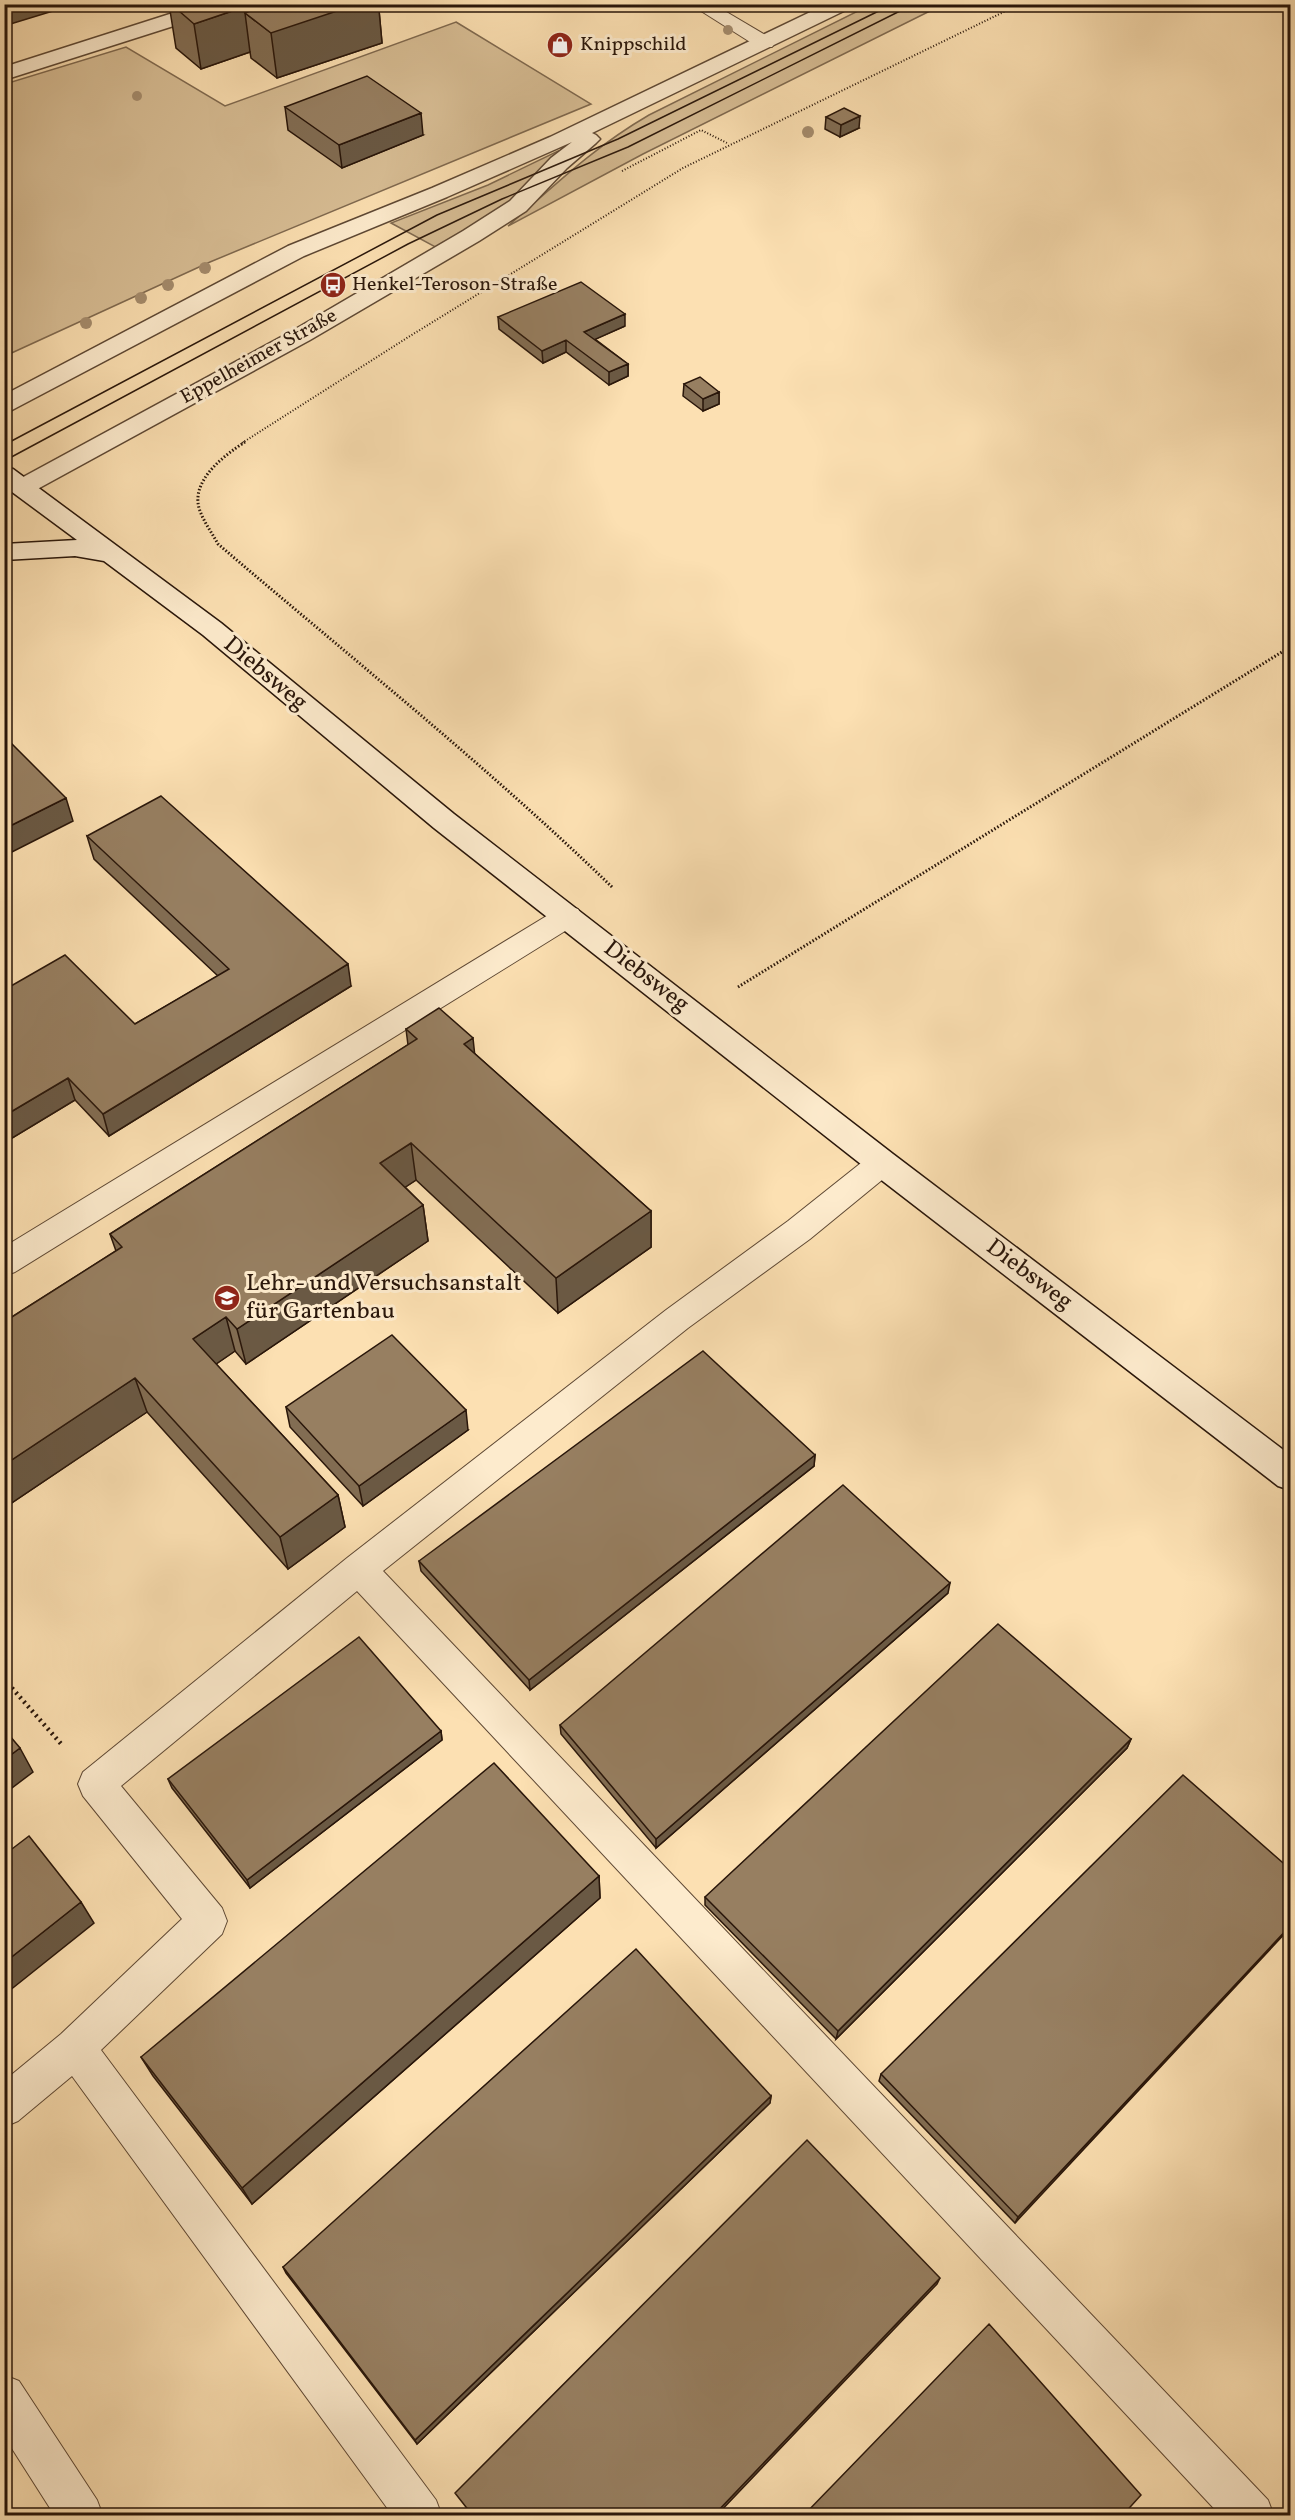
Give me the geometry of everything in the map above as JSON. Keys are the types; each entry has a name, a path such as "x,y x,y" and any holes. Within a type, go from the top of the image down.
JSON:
{"street":[{"path":"4,74 223,4"},
{"name":"Eppelheimer Straße","path":"4,405 331,235 458,185 618,115 843,4"},
{"name":"Eppelheimer Straße","path":"11,486 302,335 471,236 518,206 559,163 618,115"},
{"name":"Diebsweg","path":"11,486 114,554 212,629 444,821 882,1163 1290,1475"},
{"path":"4,552 75,548 114,554"}],"lane":[{"path":"699,4 765,43"},
{"path":"4,1263 568,916"},
{"path":"4,2107 75,2048 208,1921 96,1784 359,1569 677,1319 799,1230 882,1163"},
{"path":"359,1569 1252,2516"},
{"path":"75,2048 420,2516"},
{"path":"4,2396 81,2516"}],"path":[{"path":"618,894 578,854 466,755 218,544 199,509 199,485 211,470 241,444 642,192 728,144 1020,4"},
{"path":"701,130 728,144"},
{"path":"694,1014 1290,647"},
{"path":"4,1679 96,1784"}],"shaded area":[{"path":"870,5 942,5 643,154 508,226 593,153 629,127"},
{"path":"456,22 591,104 210,262 5,356 5,84 126,47 225,106"},
{"path":"558,151 562,153 509,205 439,249 391,223 488,185"}],"building":[{"path":"171,4 253,4 194,24"},
{"path":"270,4 358,4 271,33 245,13"},
{"path":"367,76 421,113 339,145 285,107"},
{"path":"844,108 860,116 841,125 826,117"},
{"path":"581,282 625,314 584,332 628,364 609,372 566,340 542,351 498,317"},
{"path":"700,377 719,392 703,399 684,384"},
{"path":"4,736 66,798 4,829"},
{"path":"161,796 348,964 103,1114 68,1078 4,1116 4,990 65,955 135,1024 229,969 87,836"},
{"name":"Lehr- und Versuchsanstalt für Gartenbau","path":"439,1008 473,1038 464,1044 651,1211 556,1278 411,1143 380,1163 423,1205 237,1329 226,1317 193,1339 338,1495 280,1537 135,1378 4,1465 4,1322 122,1247 110,1234 417,1039 406,1029"},
{"path":"392,1335 466,1410 359,1486 286,1407"},
{"path":"703,1351 815,1455 529,1680 419,1561"},
{"path":"843,1485 950,1583 656,1839 560,1725"},
{"path":"998,1624 1131,1739 838,2031 705,1897"},
{"path":"359,1637 441,1731 247,1880 168,1779"},
{"path":"4,1729 20,1748 4,1760"},
{"path":"494,1763 599,1876 242,2188 141,2057"},
{"path":"1183,1775 1290,1869 1290,1926 1018,2217 881,2074"},
{"path":"29,1836 81,1902 4,1963 4,1855"},
{"path":"636,1949 771,2096 415,2440 283,2267"},
{"path":"807,2140 940,2278 713,2516 473,2516 455,2493"},
{"path":"989,2324 1141,2495 1122,2516 803,2516"}],"tram line":[{"path":"4,445 437,215 618,139 893,4"},
{"path":"4,461 408,244 502,199 628,147 914,4"}],"place":[{"name":"Knippschild","path":"560,45"},
{"name":"Henkel-Teroson-Straße","path":"333,285"},
{"name":"Lehr- und Versuchsanstalt für Gartenbau","path":"227,1298"}]}
